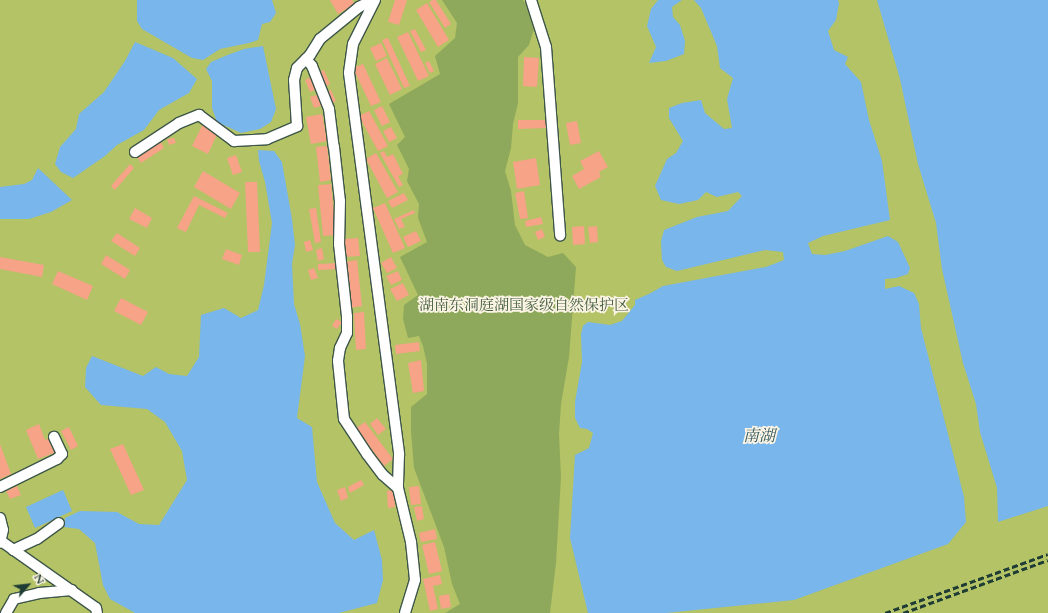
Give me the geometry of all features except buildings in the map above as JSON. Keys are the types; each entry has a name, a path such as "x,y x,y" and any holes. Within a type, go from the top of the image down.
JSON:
{"street":[{"path":"135,152 179,123 199,115 234,141 268,140 297,126 294,80 297,68 306,59 320,39 340,21 360,7 374,0"},
{"path":"374,0 353,44 349,73 399,455 398,488 411,542 415,580 405,613"},
{"path":"531,0 546,47 560,235"},
{"path":"306,59 312,66 329,108 340,201 339,244 347,317 347,333 340,348 338,361 344,419 366,454 383,475 398,488"},
{"path":"0,487 57,459 62,454 54,437"},
{"path":"0,518 3,530 1,542 72,590 96,608 97,613"},
{"path":"13,550 37,539 58,523"},
{"path":"6,613 14,599 39,593 72,590"}],"green space":[{"name":"湖南东洞庭湖国家级自然保护区","path":"0,0 1048,0 1048,613 0,613"},
{"path":"442,0 523,0 526,5 534,29 529,45 518,57 518,103 513,124 511,148 505,171 511,191 515,225 525,245 548,257 563,253 576,267 569,357 561,404 559,434 561,477 556,563 550,613 445,613 460,604 452,584 444,547 414,468 411,432 411,407 427,394 427,364 419,336 408,338 403,319 404,305 418,295 400,257 427,242 418,218 419,204 407,181 409,169 397,145 405,137 389,104 440,74 435,56 455,38 457,23"}],"water":[{"path":"137,0 272,0 276,13 270,22 262,24 258,40 220,49 203,60 192,58 142,29 137,21"},
{"path":"658,0 682,0 672,7 673,17 680,25 685,41 684,54 666,61 649,63 656,47 647,26 651,9"},
{"name":"南湖","path":"694,0 838,0 839,3 836,20 828,31 834,50 848,57 845,64 861,82 869,120 882,161 890,220 823,236 808,243 812,254 825,255 845,251 888,236 898,242 910,268 908,274 896,278 885,279 885,289 899,286 914,293 919,304 921,328 964,497 966,522 948,544 794,600 666,613 588,613 570,538 575,455 589,448 593,433 587,429 580,428 575,418 575,402 582,362 581,334 583,326 588,322 610,325 622,321 635,305 635,300 663,286 766,267 784,260 783,252 765,250 677,271 666,267 662,260 661,241 664,230 697,217 728,211 742,196 738,192 717,197 706,192 698,200 679,204 661,200 655,186 667,159 676,153 683,141 669,118 669,108 682,103 701,100 705,113 724,129 732,128 727,99 733,78 720,68 717,46 701,8"},
{"path":"877,0 1048,0 1048,506 998,522 997,488 980,432 976,404 963,363 942,269 936,223 918,164 900,79"},
{"path":"135,42 173,58 197,79 189,93 159,110 144,130 117,145 105,156 73,178 61,172 55,164 60,147 76,129 79,114 104,92 125,61"},
{"path":"263,46 276,109 271,122 260,129 241,133 217,122 212,108 212,81 206,69 211,62 230,54 244,49"},
{"path":"258,150 274,151 282,162 292,219 295,245 292,264 294,304 300,324 305,356 297,418 312,427 317,482 335,523 354,540 374,530 382,560 383,580 377,603 339,613 135,613 110,599 103,585 95,543 79,529 64,527 65,518 80,511 117,512 139,524 159,525 187,480 182,451 165,422 147,409 101,405 85,387 86,368 92,356 143,376 156,367 169,374 187,376 199,357 201,315 224,308 241,318 258,310 264,285 272,223"},
{"path":"38,168 72,200 51,212 29,219 0,219 0,187 24,184 32,180"},
{"path":"63,490 72,511 35,528 26,507"}],"railway":[{"path":"885,613 1048,554"},
{"path":"903,613 1048,560"}]}
